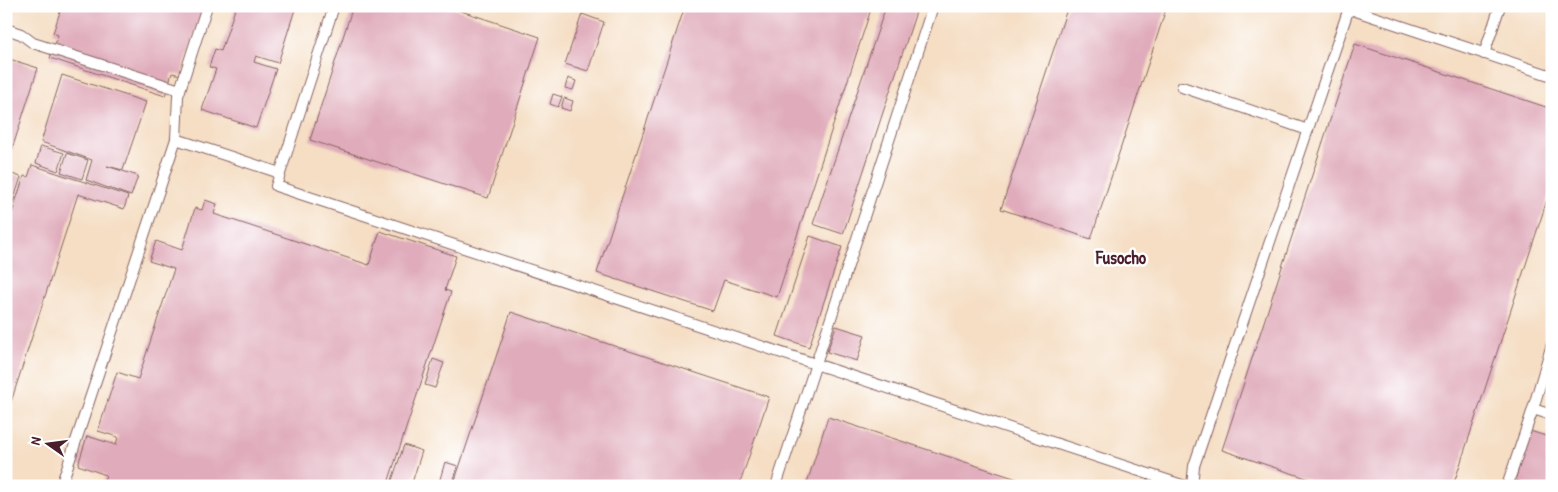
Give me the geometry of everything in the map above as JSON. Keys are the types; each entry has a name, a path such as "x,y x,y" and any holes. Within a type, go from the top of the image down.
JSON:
{"lane":[{"path":"61,486 176,139 178,96 207,6"},
{"path":"334,6 276,186 1185,486"},
{"path":"776,486 933,6"},
{"path":"1484,54 1500,6"},
{"path":"1192,486 1194,466 1308,130 1345,7 1552,76"},
{"path":"6,29 20,34 33,43 180,90"},
{"path":"1182,87 1308,130"},
{"path":"176,139 280,172"},
{"path":"1507,486 1533,409 1551,347"},
{"path":"1533,409 1552,416"}],"building":[{"path":"62,6 204,6 181,75 172,73 165,96 50,58 58,35 53,33"},
{"path":"236,6 296,6 278,63 256,56 254,62 276,69 256,128 202,110 216,69 209,67 215,49 221,51"},
{"path":"353,6 446,6 540,37 488,198 310,140"},
{"path":"685,6 872,6 777,297 724,280 713,311 597,273"},
{"path":"886,6 900,6 916,12 843,234 813,224"},
{"path":"1068,6 1167,6 1091,239 1001,209"},
{"path":"582,14 604,22 588,71 565,64"},
{"path":"1355,44 1552,109 1552,185 1453,486 1330,486 1222,450"},
{"path":"6,58 38,68 7,165 6,165"},
{"path":"62,75 146,102 123,170 107,166 138,176 131,196 86,180 92,160 41,142"},
{"path":"568,78 576,81 573,90 565,88"},
{"path":"553,94 562,97 558,107 550,104"},
{"path":"564,98 573,101 570,111 561,108"},
{"path":"41,146 64,153 58,171 36,163"},
{"path":"67,153 88,160 82,179 61,172"},
{"path":"32,165 128,196 124,209 78,194 10,405 6,404 6,231 24,176 28,177"},
{"path":"6,172 21,177 7,220 6,220"},
{"path":"205,200 217,204 214,214 369,265 380,231 456,256 445,290 451,292 387,486 102,486 106,475 78,465 87,436 116,445 118,437 98,431 117,372 138,379 174,269 149,261 156,241 182,250 195,208 202,210"},
{"path":"810,236 842,247 809,347 777,336"},
{"path":"511,312 769,397 739,486 453,486"},
{"path":"836,326 865,335 857,361 827,352"},
{"path":"433,359 444,363 435,388 425,385"},
{"path":"828,417 1035,485 1035,486 806,486"},
{"path":"1530,431 1552,438 1552,486 1533,486 1515,480"},
{"path":"404,445 422,451 411,486 390,486"},
{"path":"445,462 458,466 452,486 438,486"}],"district":[{"name":"Fusocho","path":"1121,257"}]}
